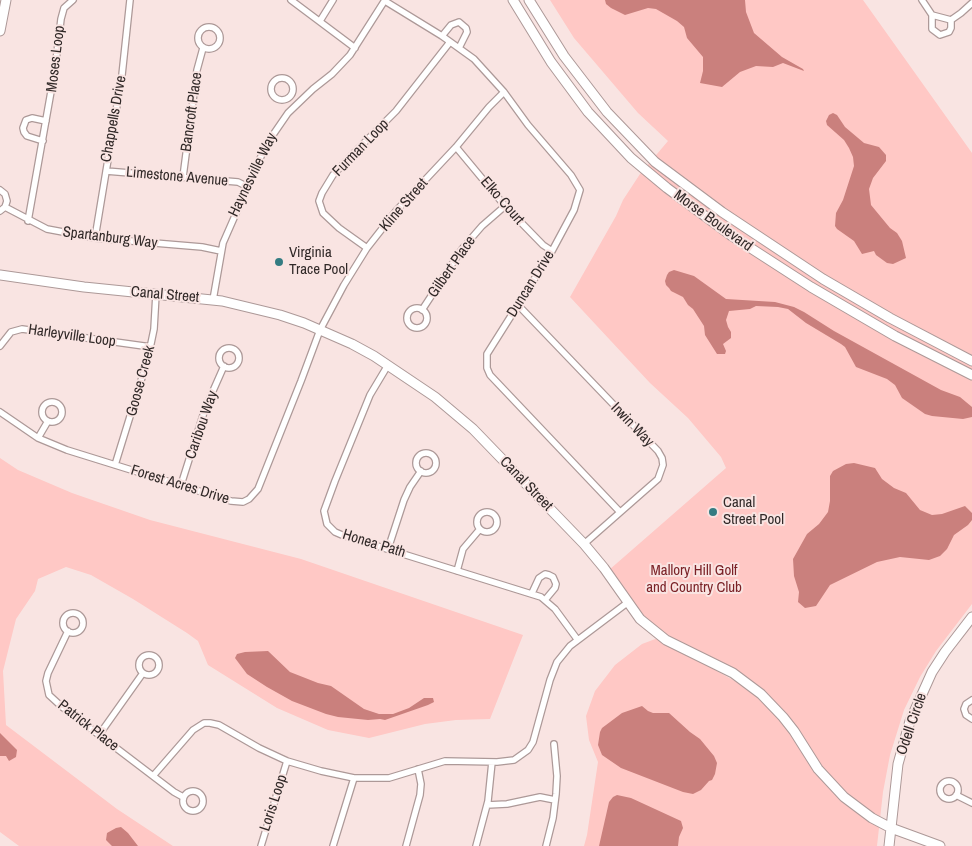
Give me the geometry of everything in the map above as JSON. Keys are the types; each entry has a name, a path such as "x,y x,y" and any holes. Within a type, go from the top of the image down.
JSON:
{"street":[{"path":"0,31 6,0"},
{"name":"Moses Loop","path":"28,221 57,59 61,19 64,8 73,0"},
{"name":"Chappells Drive","path":"95,238 122,75 128,0"},
{"path":"291,0 355,48"},
{"path":"320,21 332,0"},
{"name":"Morse Boulevard","path":"513,0 552,62 588,112 631,158 667,188 732,236 811,287 895,336 972,375"},
{"name":"Morse Boulevard","path":"529,0 564,56 607,112 655,162 722,212 823,279 890,318 972,361"},
{"path":"922,0 932,15 932,29 935,33 940,35 949,32 951,20"},
{"name":"Duncan Drive","path":"385,1 442,36 474,59 504,92 528,125 571,175 580,190 574,210 552,251 487,354 487,368 490,375 620,512"},
{"name":"Haynesville Way","path":"213,300 221,251 230,224 248,187 260,156 273,132 296,104 332,74 355,48 385,1"},
{"path":"951,20 972,3"},
{"path":"932,15 951,20"},
{"path":"442,36 450,25 459,22 466,28 467,32 459,48"},
{"name":"Furman Loop","path":"367,248 339,228 323,213 319,201 322,193 333,175 396,111 450,42"},
{"name":"Bancroft Place","path":"183,177 197,70 204,48"},
{"name":"Kline Street","path":"320,330 335,299 367,248 396,211 504,92"},
{"path":"289,97 296,104"},
{"path":"43,140 27,136 22,128 24,122 30,118 46,121"},
{"name":"Elko Court","path":"456,147 505,206 543,245 552,251"},
{"name":"Limestone Avenue","path":"106,171 238,182 248,187"},
{"name":"Spartanburg Way","path":"0,190 7,197 3,209 47,229 95,238 221,251"},
{"name":"Gilbert Place","path":"422,310 462,249 482,226 505,206"},
{"name":"Canal Street","path":"0,268 24,277"},
{"name":"Canal Street","path":"0,275 84,287 213,300 280,315 352,344 388,365 435,397 473,429 584,544 604,568 640,619 666,640 733,673 760,694 794,731 830,784 857,808 891,828 940,846"},
{"name":"Goose Creek","path":"115,465 151,347 156,294"},
{"name":"Irwin Way","path":"518,305 658,451 662,458 663,465 658,479 584,544"},
{"name":"Harleyville Loop","path":"0,346 11,332 22,329 151,347"},
{"name":"Forest Acres Drive","path":"0,412 38,438 67,450 237,502 249,499 258,489 320,330"},
{"name":"Honea Path","path":"388,365 370,395 327,503 324,517 326,524 335,532 532,593 545,600 555,609 577,639"},
{"name":"Caribou Way","path":"181,486 205,409 224,366"},
{"path":"38,438 48,421"},
{"path":"388,549 404,500 421,471"},
{"path":"457,570 463,549 480,529"},
{"path":"532,593 539,578 542,575 549,575 556,584 545,600"},
{"path":"154,776 193,730 210,723 219,725 259,748 288,761 354,778 389,778 445,761 492,762 514,760 528,750 533,742 556,662 577,639 627,603"},
{"name":"Odell Circle","path":"889,846 898,764 910,721 932,672 972,617"},
{"name":"Patrick Place","path":"68,632 46,681 46,688 54,700 183,798"},
{"path":"99,735 143,673"},
{"path":"972,700 966,704 964,709 966,715 972,719"},
{"path":"546,846 555,800 557,776 554,744"},
{"name":"Loris Loop","path":"261,846 288,761"},
{"path":"476,846 487,805 492,762"},
{"path":"406,846 420,794 421,784 418,769"},
{"path":"333,846 354,778"},
{"path":"956,795 972,803"},
{"path":"487,805 508,804 540,797 555,800"}],"green space":[{"name":"Mallory Hill Golf and Country Club","path":"550,0 863,0 972,153 972,604 936,651 920,677 904,710 890,755 883,792 877,846 584,846 598,762 589,740 586,716 595,691 615,665 642,644 658,638 740,684 746,679 667,637 643,617 609,570 726,468 721,457 688,418 650,383 570,297 616,216 623,200 640,174 668,141 638,113 574,38"},
{"path":"0,458 18,470 72,493 150,520 301,559 523,635 490,719 456,720 425,724 369,738 328,730 277,708 208,665 198,641 187,633 91,575 66,567 38,579 35,591 16,619 3,671 6,725 117,809 173,846 19,846 0,832"}],"shaded area":[{"path":"605,0 745,0 746,12 754,33 782,57 804,71 783,63 773,67 756,66 740,72 722,87 700,83 703,71 703,57 687,38 684,27 656,9 648,8 625,15 611,8 606,4"},
{"path":"833,113 837,115 845,127 864,143 879,147 886,155 886,161 873,178 869,189 871,205 902,241 906,258 893,264 887,263 876,255 874,251 862,254 854,241 835,226 836,213 843,200 854,166 853,157 844,140 827,125 826,121 829,115"},
{"path":"674,270 694,276 726,299 775,302 794,307 941,390 960,397 972,407 972,417 963,419 925,414 902,398 895,385 887,379 856,367 845,347 806,323 788,309 756,306 750,309 729,311 726,320 731,332 731,338 723,344 726,351 725,354 717,354 705,335 704,326 693,309 683,297 671,291 666,285 667,275"},
{"path":"854,463 875,468 882,479 894,488 906,493 920,510 932,515 942,514 965,506 972,513 972,520 954,535 947,549 940,556 929,560 900,557 877,562 830,585 816,606 805,608 798,602 799,592 794,576 793,559 807,534 819,524 828,512 830,476 833,471 846,464"},
{"path":"268,651 290,672 331,686 364,709 379,714 393,714 409,708 424,698 433,698 434,702 385,720 338,717 326,714 292,701 267,687 247,674 235,658 237,654 245,652"},
{"path":"642,706 653,713 669,713 700,739 714,756 717,763 715,774 712,780 701,790 693,794 683,792 621,768 602,755 598,745 602,728 622,713"},
{"path":"0,733 17,750 16,757 9,761 6,756 0,756"},
{"path":"617,795 631,798 681,821 683,828 678,846 599,846 609,802"},
{"path":"121,827 138,846 112,846 106,840 107,833"}],"place":[{"name":"Virginia Trace Pool","path":"279,262"},
{"name":"Canal Street Pool","path":"713,512"}]}
